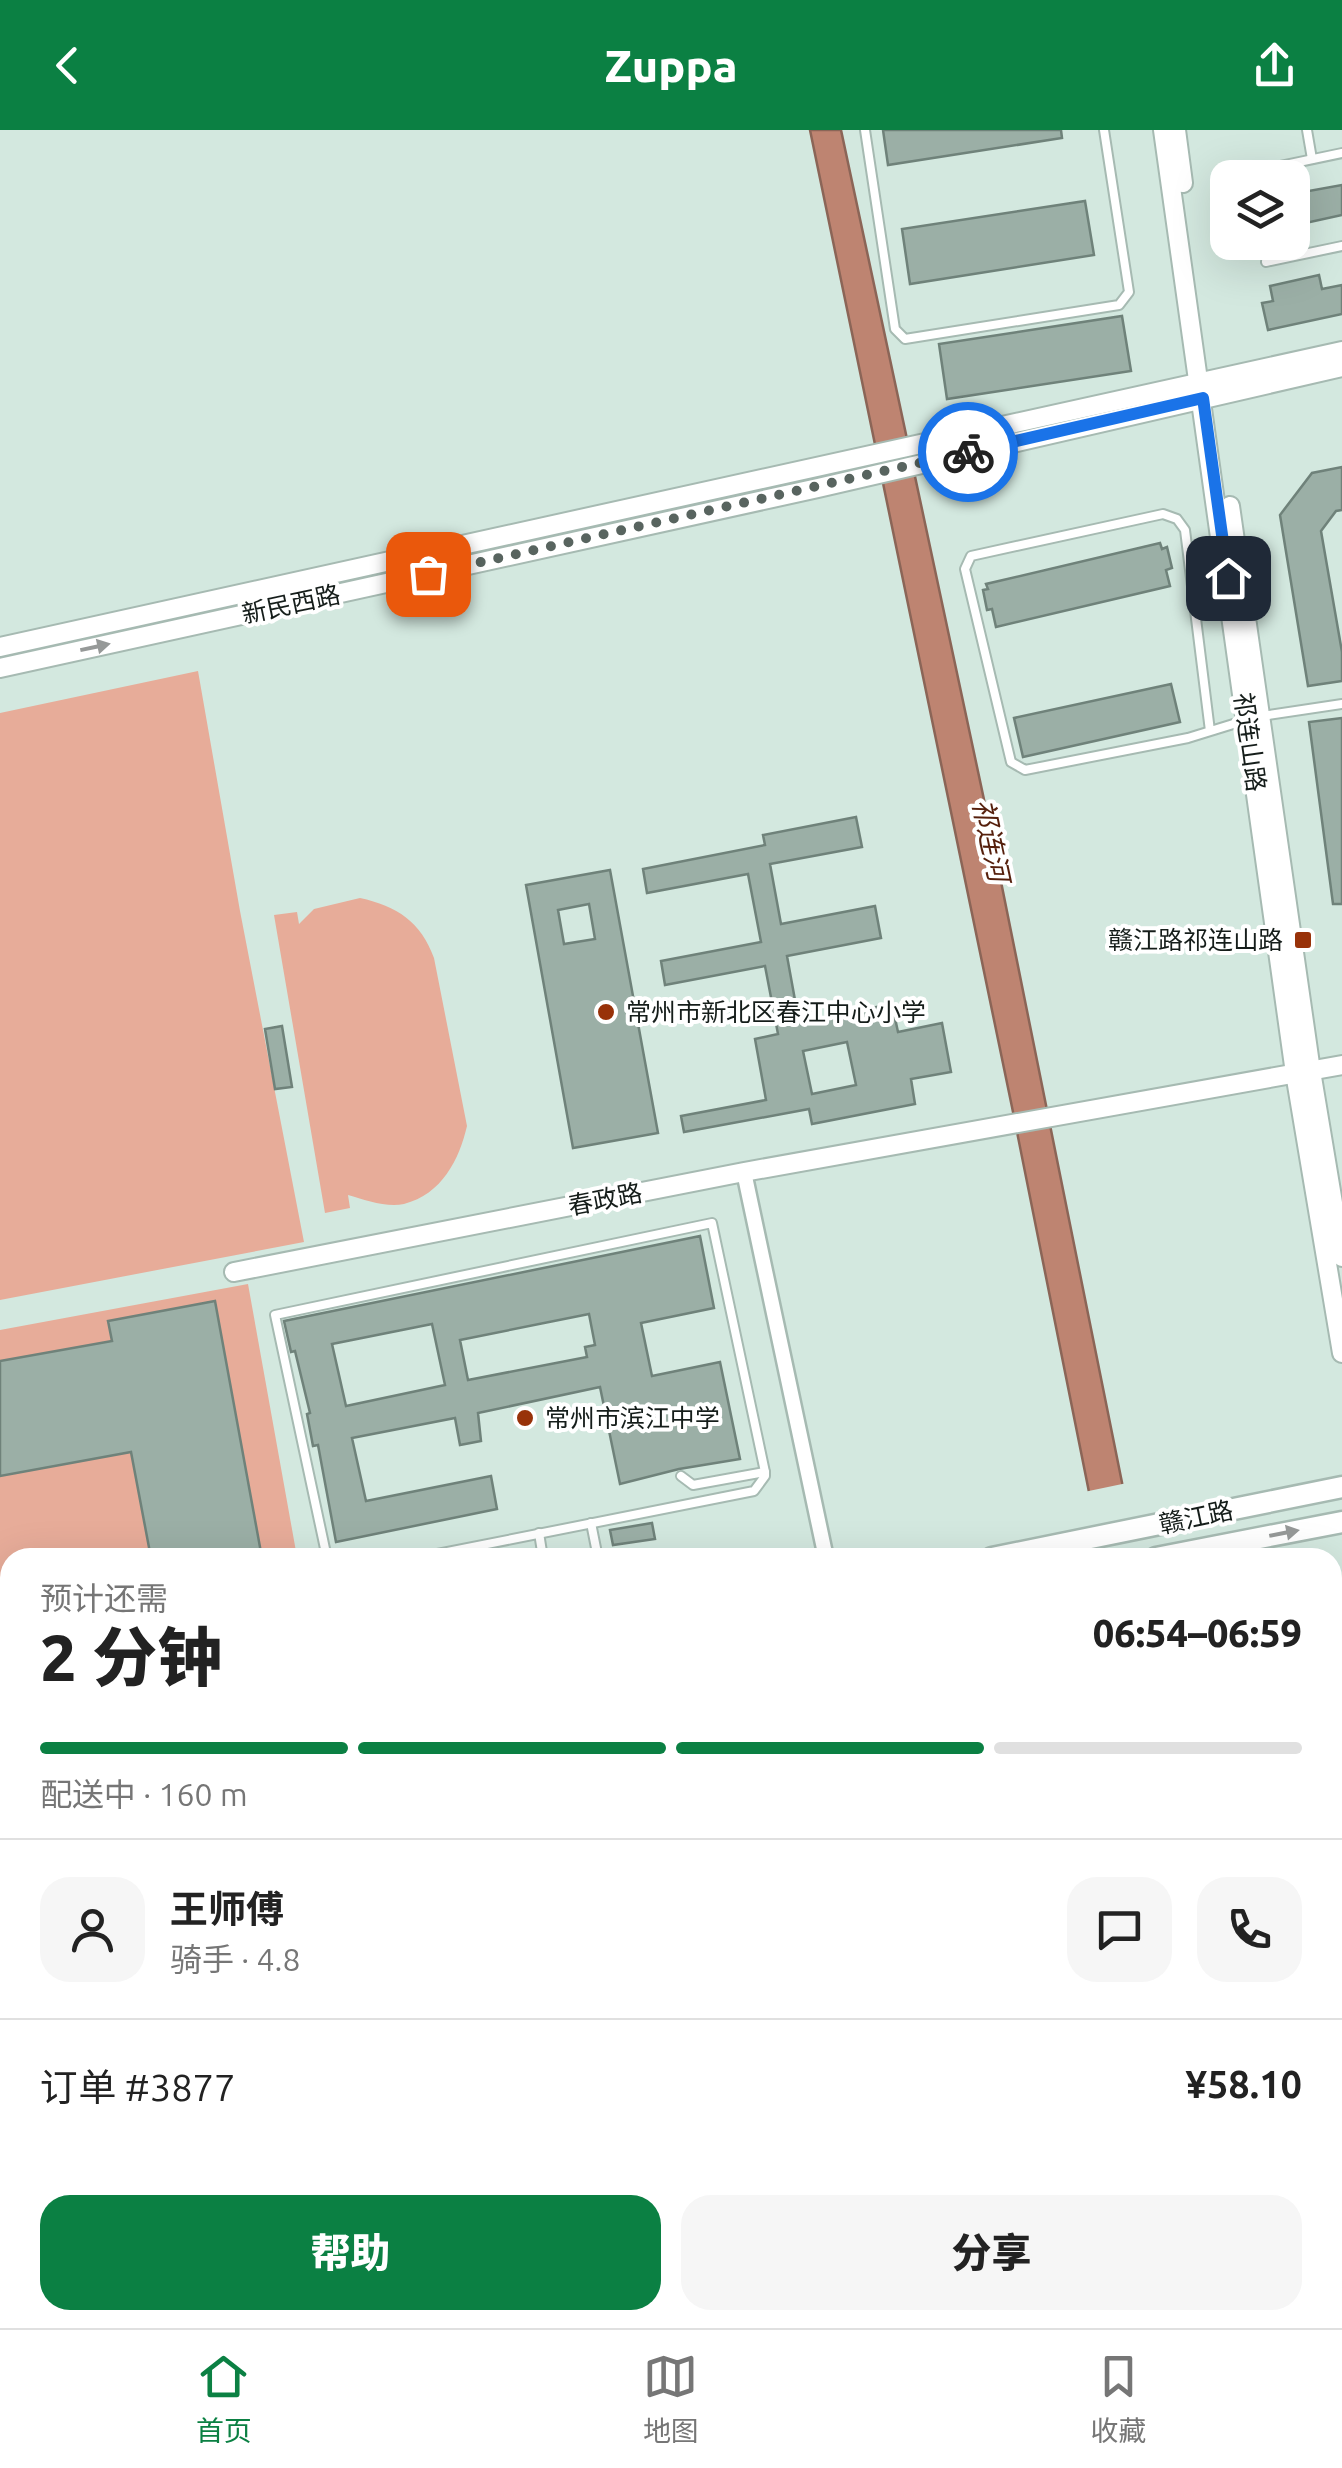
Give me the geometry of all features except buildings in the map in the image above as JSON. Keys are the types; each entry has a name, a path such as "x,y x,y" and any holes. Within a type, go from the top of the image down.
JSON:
{"main road":[{"name":"赣江路","path":"1042,1548 1342,1487"},
{"name":"赣江路","path":"1208,1548 1342,1522"}],"street":[{"name":"祁连山路","path":"1163,130 1207,389"},
{"name":"祁连山路","path":"1176,130 1207,389 1342,1352"},
{"name":"新民西路","path":"0,668 1207,389 1342,351"},
{"name":"新民西路","path":"1207,389 1342,367"},
{"name":"新民西路","path":"0,647 861,469"},
{"path":"1303,1072 1342,1065"},
{"name":"祁连山路","path":"1303,1072 1342,1257"},
{"name":"春政路","path":"234,1272 744,1172 1303,1072"},
{"path":"744,1172 824,1548"}],"lane":[{"path":"866,130 895,329 904,339 1119,305 1129,292 1104,130"},
{"path":"1307,130 1312,160 1342,153"},
{"path":"1266,262 1342,246"},
{"path":"1210,731 1185,530 1176,519 1163,514 972,556 965,570 1011,762 1025,770 1210,731 1253,718 1342,704"},
{"path":"324,1548 276,1315 712,1223 766,1476 754,1491 466,1548"},
{"path":"680,1476 693,1485 765,1472"},
{"path":"591,1523 596,1548"},
{"path":"539,1533 541,1548"}],"shaded area":[{"path":"198,671 304,1242 0,1300 0,713"},
{"path":"360,898 396,911 415,925 429,945 467,1126 454,1163 429,1192 397,1205 348,1195 350,1208 325,1213 274,915 297,912 299,924 314,909"},
{"path":"248,1284 295,1548 0,1548 0,1330"}],"water":[{"name":"祁连河","path":"810,130 841,130 992,837 1135,1548 1100,1548"}],"pier":[{"path":"1127,1483 1140,1548 1095,1548 1084,1492"}],"way so far":[{"path":"428,574 968,452"}],"place":[{"name":"赣江路祁连山路","path":"1303,940"},
{"name":"常州市新北区春江中心小学","path":"606,1012"},
{"name":"常州市滨江中学","path":"525,1418"}],"route":[{"path":"968,452 1203,398 1228,578"}]}
